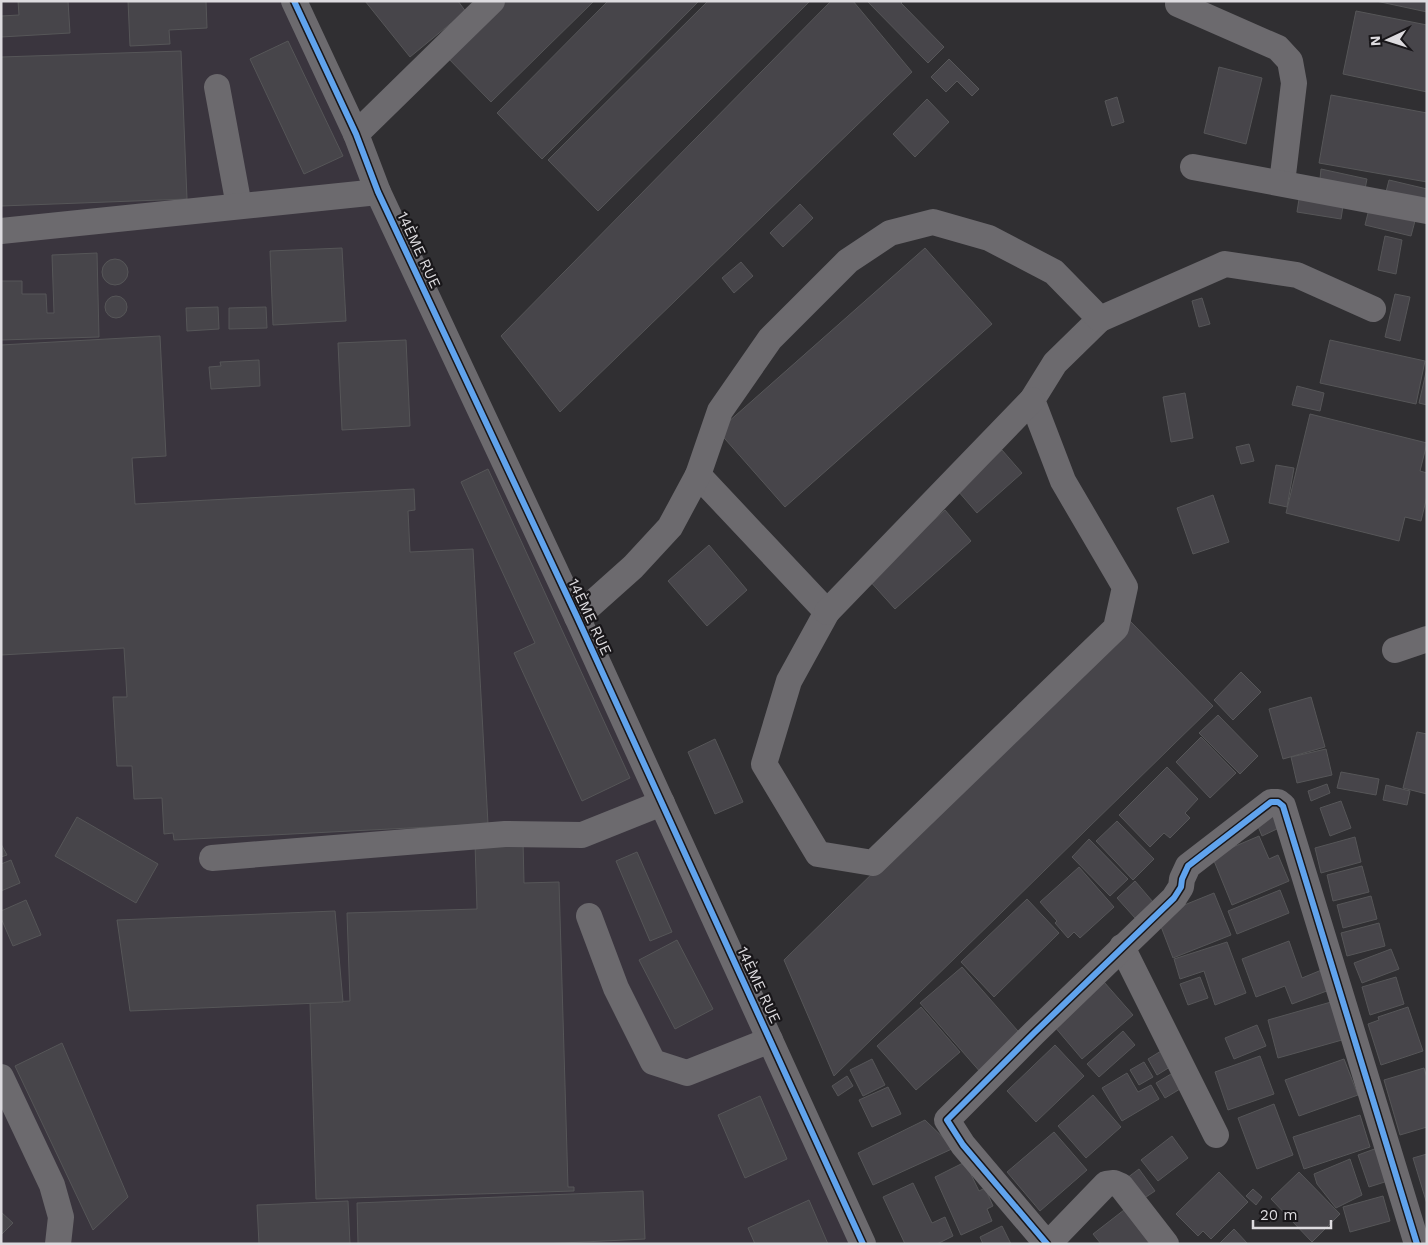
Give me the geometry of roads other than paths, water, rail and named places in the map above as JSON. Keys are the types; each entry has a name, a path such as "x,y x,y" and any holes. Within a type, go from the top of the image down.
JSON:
{"street":[{"name":"14ÈME RUE","path":"294,1 356,134 378,192 577,617 863,1244"},
{"path":"356,134 492,1"},
{"path":"1178,4 1278,48 1290,61 1294,83 1282,184"},
{"path":"217,87 239,206"},
{"path":"1193,167 1427,211"},
{"path":"1,231 378,192"},
{"path":"577,617 633,568 670,527 698,475 720,411 770,339 848,261 890,233 934,222 989,238 1054,272 1100,319"},
{"path":"1032,400 1063,481 1125,587 1116,628 873,864 818,854 764,764 789,681 827,612 1032,400 1055,363 1100,319 1225,264 1297,275 1373,309"},
{"path":"698,475 827,612"},
{"path":"1395,650 1427,640"},
{"path":"1166,1244 1121,1186 1114,1183 1106,1184 1047,1244 963,1145 948,1120 1174,898 1181,887 1182,879 1188,866 1272,802 1278,802 1283,806 1417,1244"},
{"path":"212,858 505,834 582,835 662,803"},
{"path":"589,916 616,988 653,1062 687,1073 770,1040"},
{"path":"1122,947 1216,1135"},
{"path":"1,1077 52,1185 62,1217 58,1244"}]}
